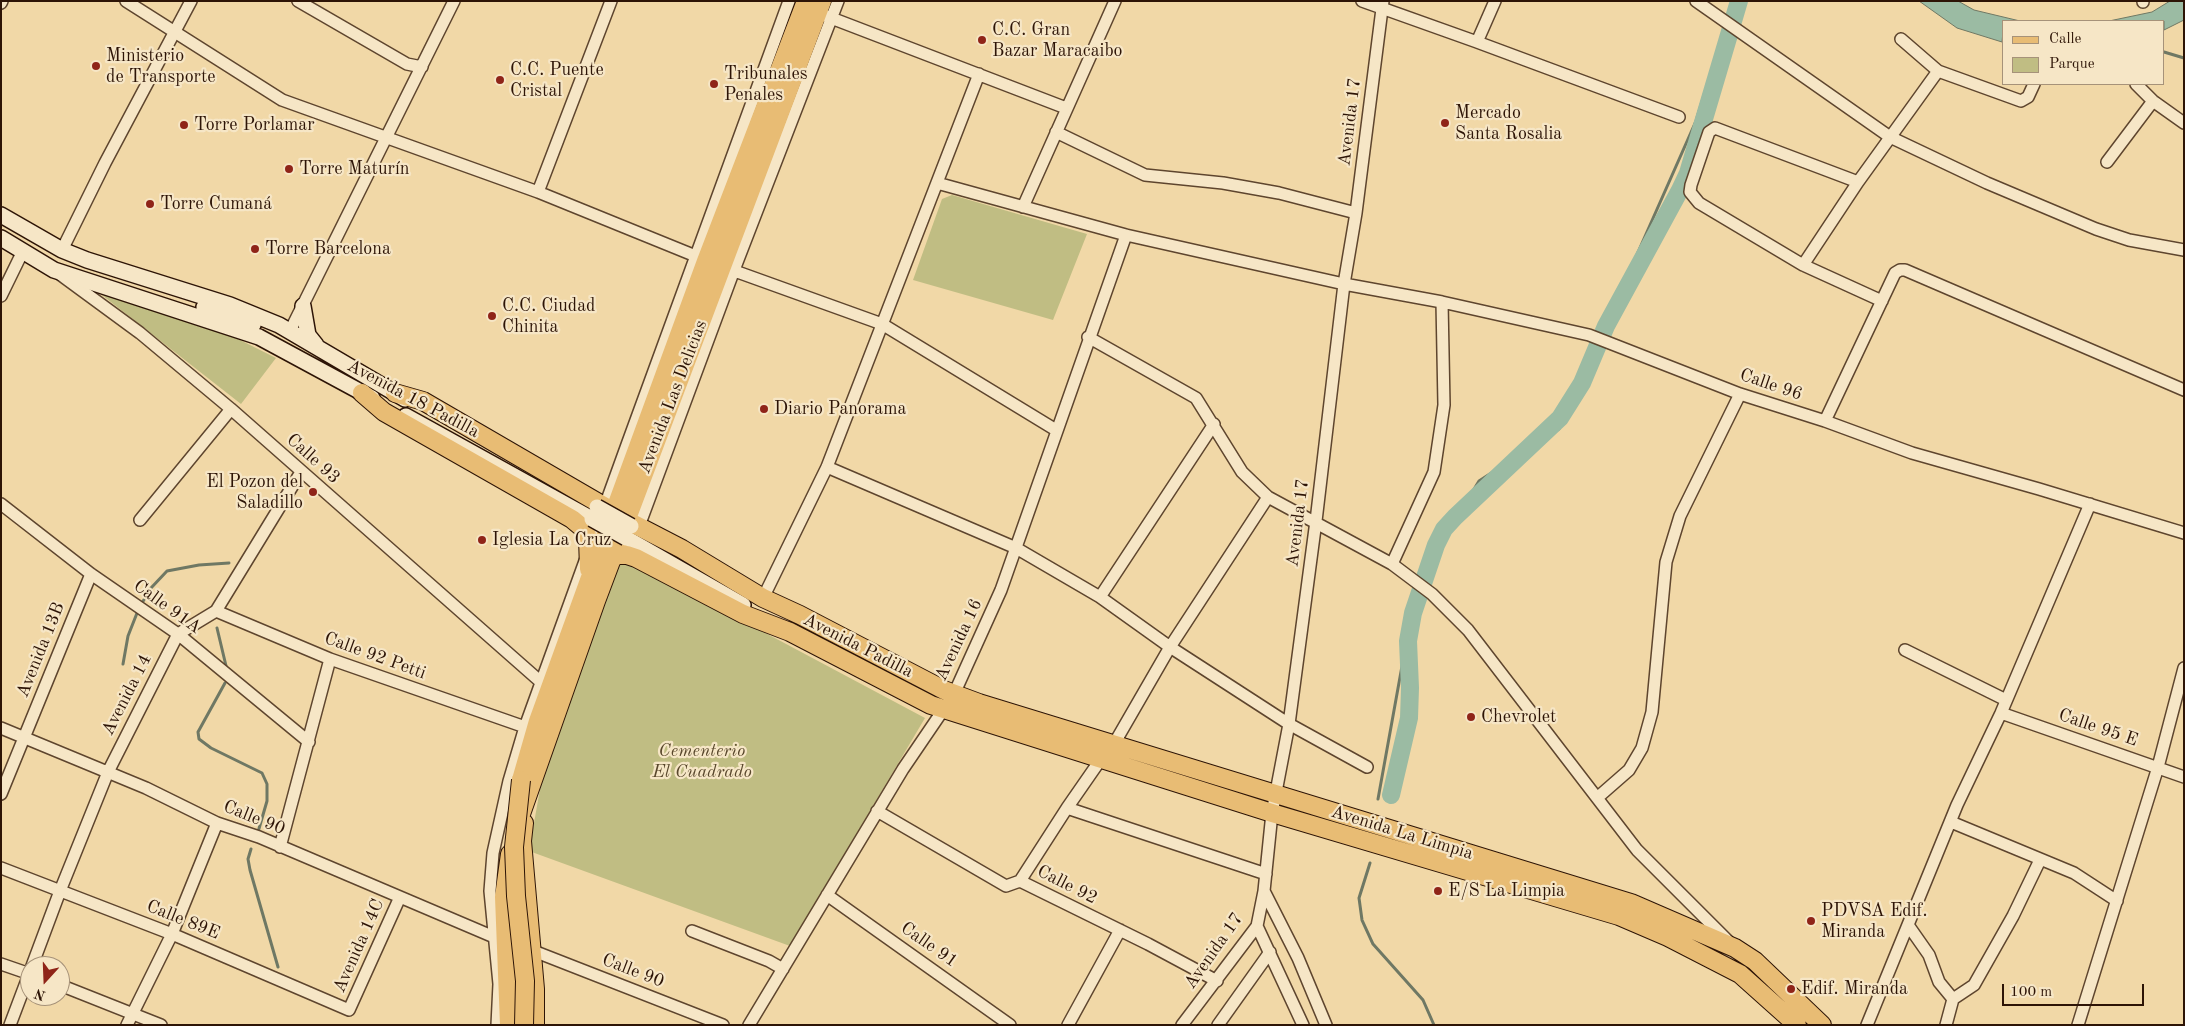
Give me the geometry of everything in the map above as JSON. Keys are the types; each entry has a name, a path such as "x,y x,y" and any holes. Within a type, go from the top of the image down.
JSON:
{"main road":[{"name":"Avenida Las Delicias","path":"524,787 538,721 588,583 621,516 715,264 806,6"},
{"path":"362,393 384,412 572,519 584,529 588,538 589,549 588,583"},
{"name":"Avenida Padilla","path":"395,394 423,401 699,559 763,598 954,694"},
{"name":"Avenida Las Delicias","path":"524,787 612,559 621,516"},
{"path":"589,549 621,516"},
{"name":"Avenida Padilla","path":"612,559 617,555 627,554 636,558 743,614 790,632 942,709"},
{"name":"Avenida La Limpia","path":"954,694 1631,903 1735,948 1755,961 1822,1025"},
{"name":"Avenida La Limpia","path":"942,709 1272,812 1619,916 1668,937 1740,974 1797,1025"},
{"path":"509,1025 504,897 524,787"},
{"path":"524,787 522,841 535,989 535,1025"},
{"path":"524,787 514,847 516,896 525,981 524,1025"}],"street":[{"path":"126,1 282,100 538,192 715,264 882,324 1056,430"},
{"path":"62,250 191,1"},
{"path":"174,32 183,23 198,1"},
{"path":"298,1 407,64 422,67"},
{"path":"311,1 422,67"},
{"path":"137,297 161,296 183,300 273,333 290,331 388,139 454,1"},
{"path":"538,192 611,1"},
{"name":"Avenida Las Delicias","path":"621,516 715,264 806,6 838,1"},
{"path":"1023,207 1066,108 1116,1"},
{"path":"1362,1 1383,5 1679,118"},
{"path":"1477,42 1495,1"},
{"path":"1696,1 1890,137 1987,183 2096,229 2129,240 2184,250"},
{"name":"Avenida 17","path":"1182,1025 1217,982 1257,926 1264,891 1272,812 1289,724 1316,521 1344,284 1356,213 1383,5"},
{"path":"806,6 1066,108"},
{"path":"1901,39 1938,71 2021,101 2028,97 2034,85"},
{"path":"1803,265 1858,182 1938,71"},
{"path":"763,598 826,467 979,74"},
{"path":"2137,85 2153,101 2184,123"},
{"path":"2107,162 2153,101"},
{"path":"1858,182 1715,128 1709,132 1690,192 1699,203 1803,265 1882,302"},
{"path":"1056,132 1145,175 1223,183 1278,193 1356,213"},
{"name":"Calle 96","path":"937,183 1126,235 1344,284 1442,302 1588,335 1740,394 1825,421 1912,453 2184,533"},
{"name":"Avenida 18 Padilla","path":"1,215 62,250 86,260 230,305 290,331 482,449 724,587 790,632"},
{"name":"Avenida 16","path":"749,1025 878,811 942,709 954,694 1001,590 1088,337 1126,235"},
{"name":"Avenida 18 Padilla","path":"1,238 54,270 258,337 362,393 482,449"},
{"path":"1,296 23,251"},
{"name":"Calle 93","path":"54,270 140,333 231,409 542,683"},
{"path":"1825,421 1895,272 1905,270 2184,390"},
{"path":"1392,564 1434,472 1444,405 1442,302"},
{"path":"303,306 308,335 319,348"},
{"path":"1088,337 1196,398 1214,424 1242,472 1268,497 1316,521 1392,564 1432,594 1468,630 1637,850 1735,948"},
{"path":"1596,798 1629,770 1642,748 1652,712 1666,562 1680,516 1740,394"},
{"path":"140,520 231,409"},
{"path":"1100,597 1214,424"},
{"path":"826,467 1016,548 1100,597 1170,647 1289,724 1366,767"},
{"path":"178,634 216,611 301,472"},
{"path":"1114,744 1170,647 1268,497"},
{"name":"Calle 91A","path":"1,504 91,574 178,634 309,742"},
{"path":"1868,1025 1965,787 2001,713 2090,504"},
{"path":"497,1025 499,984 490,891 493,853 509,781 525,727 589,549"},
{"name":"Avenida 13B","path":"1,794 91,574"},
{"name":"Avenida 18 Padilla","path":"724,587 763,598"},
{"name":"Calle 92 Petti","path":"216,611 330,659 525,727"},
{"name":"Avenida 14","path":"36,956 108,772 178,634"},
{"path":"1905,650 2006,700"},
{"path":"280,847 330,659"},
{"path":"2078,1025 2158,767 2184,668"},
{"name":"Calle 95 E","path":"2001,713 2184,777"},
{"name":"Calle 90","path":"1,728 108,772 217,823 259,837 494,937"},
{"path":"1020,881 1101,759"},
{"path":"1067,808 1266,874"},
{"name":"Calle 92","path":"878,811 1006,886 1020,881 1120,930 1217,982"},
{"path":"1951,822 2074,873 2117,901"},
{"path":"127,1025 172,934 217,823"},
{"path":"1946,1025 1953,999 1974,985 2013,916 2040,860"},
{"name":"Calle 89E","path":"1,868 172,934 349,1010"},
{"path":"1264,891 1298,958 1326,1025"},
{"name":"Calle 91","path":"827,895 1010,1025"},
{"name":"Avenida 14C","path":"349,1010 400,897"},
{"path":"1908,925 1928,955 1939,982 1953,999"},
{"path":"1257,926 1303,1025"},
{"path":"1068,1025 1120,930"},
{"path":"692,931 769,961 783,969"},
{"name":"Calle 90","path":"531,950 723,1025"},
{"path":"1218,1025 1270,952"},
{"path":"1,964 20,970"},
{"path":"70,989 134,1012 161,1025"},
{"path":"10,1025 20,999"}],"green space":[{"path":"952,195 1087,234 1053,320 913,280 942,199"},
{"path":"93,288 238,339 276,358 241,404"},
{"name":"Cementerio El Cuadrado","path":"621,556 925,718 790,946 529,851 542,778 560,732"}],"shaded area":[{"path":"1919,1 1958,1 1974,10 2016,20 2002,20 2002,42 1957,28"},
{"path":"2170,1 2184,1 2184,20 2165,30 2165,20 2114,20 2152,12"}],"waterway":[{"path":"1601,336 1696,121 1733,1"},
{"path":"1391,795 1409,718 1408,641 1413,613 1436,545 1444,529 1455,517 1560,418 1582,383 1606,326 1688,173 1739,1"},
{"path":"2165,52 2184,58"},
{"path":"1378,799 1417,583 1479,481 1559,429 1598,342"},
{"path":"123,664 128,636 139,608 151,588 167,571 199,565 229,563"},
{"path":"217,628 227,670"},
{"path":"225,683 198,732 199,739 211,748 262,773 267,784 267,801 258,832"},
{"path":"251,849 248,859 250,870 278,967"},
{"path":"1370,863 1359,898 1362,920 1373,944 1423,1000 1434,1025"}],"place":[{"name":"C.C. Gran Bazar Maracaibo","path":"982,40"},
{"name":"Ministerio de Transporte","path":"96,66"},
{"name":"C.C. Puente Cristal","path":"500,80"},
{"name":"Tribunales Penales","path":"714,84"},
{"name":"Mercado Santa Rosalia","path":"1445,123"},
{"name":"Torre Porlamar","path":"184,125"},
{"name":"Torre Maturín","path":"289,169"},
{"name":"Torre Cumaná","path":"150,204"},
{"name":"Torre Barcelona","path":"255,249"},
{"name":"C.C. Ciudad Chinita","path":"492,316"},
{"name":"Diario Panorama","path":"764,409"},
{"name":"El Pozon del Saladillo","path":"313,492"},
{"name":"Iglesia La Cruz","path":"482,540"},
{"name":"Chevrolet","path":"1471,717"},
{"name":"E/S La Limpia","path":"1438,891"},
{"name":"PDVSA Edif. Miranda","path":"1811,921"},
{"name":"Edif. Miranda","path":"1791,989"}]}
